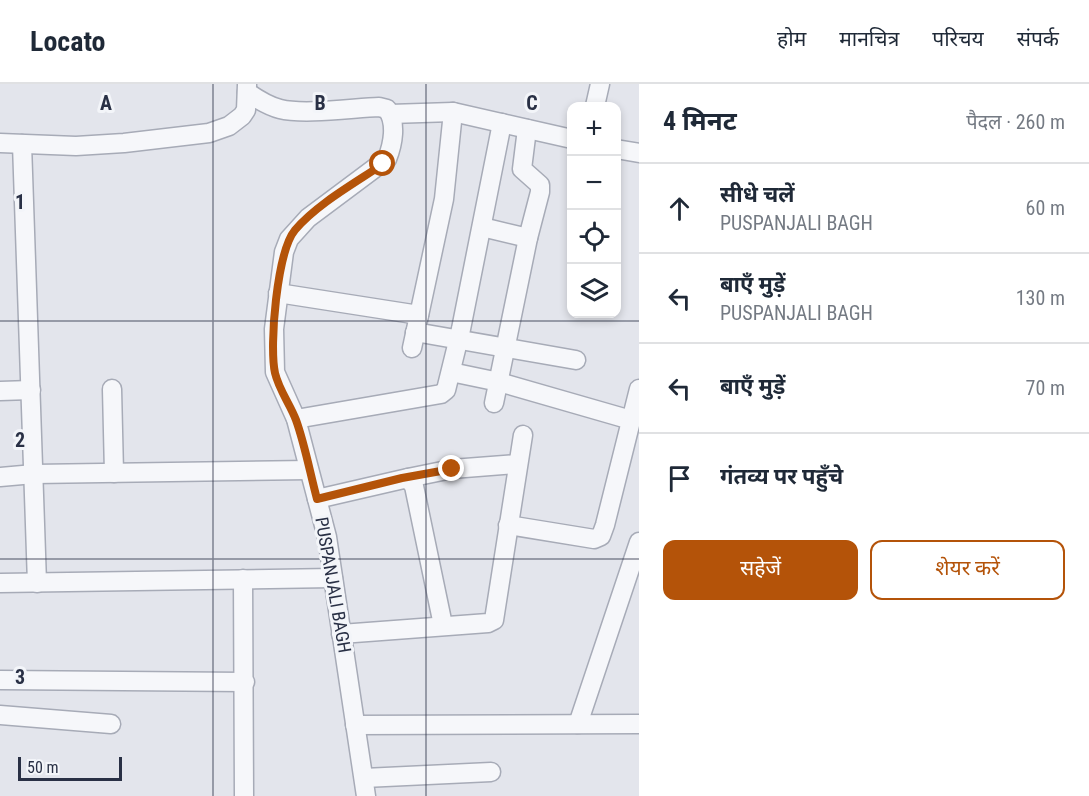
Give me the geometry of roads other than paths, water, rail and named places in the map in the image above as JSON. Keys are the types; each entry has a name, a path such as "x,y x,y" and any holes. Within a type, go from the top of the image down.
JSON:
{"street":[{"path":"596,102 600,84"},
{"path":"247,88 266,104 281,110 379,107 387,109 390,114 453,112 567,138"},
{"path":"0,144 76,146 209,133 229,126 242,116 246,110 247,88"},
{"path":"415,331 444,200 453,112"},
{"name":"PUSPANJALI BAGH","path":"366,796 327,537 296,419 275,372 274,329 284,252 296,230 327,203 387,159 393,132 390,114"},
{"path":"296,419 441,394 448,386 502,123"},
{"path":"494,403 528,238 541,188 522,169 527,129"},
{"path":"22,144 37,583"},
{"path":"621,150 639,153"},
{"path":"482,227 528,238"},
{"path":"278,293 415,331 576,360"},
{"path":"451,372 499,382 632,420"},
{"path":"112,389 114,473"},
{"path":"508,525 594,539 601,536 639,389"},
{"path":"0,391 31,390"},
{"path":"341,634 488,623 494,620 517,464 524,435"},
{"path":"317,499 452,469 517,464"},
{"path":"0,477 34,474 309,470"},
{"path":"408,478 414,486 443,625"},
{"path":"578,724 639,542"},
{"path":"0,583 333,578"},
{"path":"243,579 244,796"},
{"path":"0,680 245,682"},
{"path":"0,715 111,724"},
{"path":"355,725 639,724"},
{"path":"363,778 491,772"}]}
